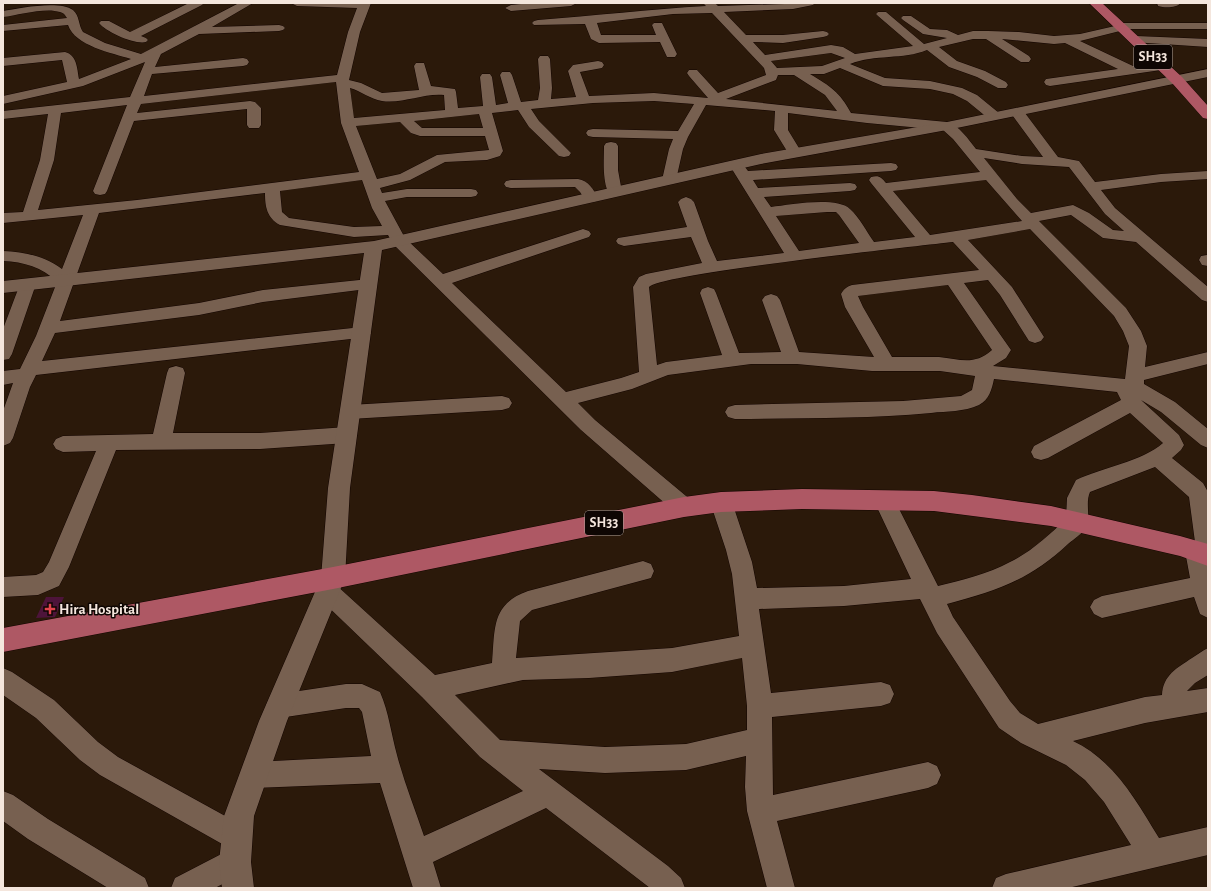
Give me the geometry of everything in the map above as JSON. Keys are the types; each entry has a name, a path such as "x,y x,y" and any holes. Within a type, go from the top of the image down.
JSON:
{"main road":[{"name":"SH33","path":"1095,3 1177,80 1208,115"},
{"name":"SH33","path":"3,640 330,584 684,507 721,502 802,499 934,501 972,505 1051,516 1204,553"}],"street":[{"path":"130,36 198,3"},
{"path":"4,95 74,84 103,75 161,50 247,3"},
{"path":"297,3 365,4 354,32 342,81 348,123 372,186 396,235 440,281 588,425 684,507"},
{"path":"511,8 571,3"},
{"path":"538,23 590,20 643,10 678,7 793,6 809,3"},
{"path":"1162,4 1175,3"},
{"path":"669,180 676,149 682,135 709,100 772,77 772,72 762,59 711,6"},
{"path":"3,14 59,8 68,11 74,21 74,28 80,35 107,47 143,58"},
{"path":"643,10 663,38 671,54"},
{"path":"882,14 926,47 952,64 981,74 1002,85"},
{"path":"908,18 927,32 947,33 956,39"},
{"path":"590,20 595,37 599,40 663,38"},
{"path":"3,28 74,21"},
{"path":"105,23 161,50"},
{"path":"772,72 824,70 855,58 926,47 973,35 1019,36 1047,40 1067,39 1122,27 1208,26"},
{"path":"196,31 279,28"},
{"path":"741,38 761,37 783,39 823,34"},
{"path":"988,35 1026,59"},
{"path":"1067,39 1092,53 1131,70"},
{"path":"1136,40 1208,43"},
{"path":"762,59 830,49 839,50 855,58"},
{"path":"100,191 147,71 161,50"},
{"path":"3,62 65,56 68,58 74,84"},
{"path":"544,59 546,88 544,104"},
{"path":"147,71 243,62"},
{"path":"840,64 883,82 930,85 957,91 972,98 994,116"},
{"path":"584,100 574,71 578,68 598,65"},
{"path":"420,66 425,89 431,91"},
{"path":"1050,82 1161,66"},
{"path":"798,72 830,92 839,103 846,116"},
{"path":"693,73 709,100"},
{"path":"740,170 795,153 947,126 1208,73"},
{"path":"506,75 510,92 519,107 564,153"},
{"path":"372,186 405,177 442,158 491,155 496,151 488,110 486,77"},
{"path":"3,115 342,81 356,84 381,97 445,90 450,92 452,113"},
{"path":"348,123 584,100 654,97 709,100 947,126 958,136 989,175 1030,221 1120,312 1138,346 1131,388 1172,440 1174,445 1171,449 1157,458 1083,486 1079,490 1077,522 1049,547 1016,570 980,584 929,593 746,599"},
{"path":"128,118 250,105 255,111 254,125"},
{"path":"782,108 781,130 795,153"},
{"path":"29,215 47,160 56,109"},
{"path":"1017,112 1053,161"},
{"path":"403,118 420,132 492,132"},
{"path":"593,133 682,135"},
{"path":"611,146 611,170 615,192"},
{"path":"971,152 1022,160 1067,162 1074,164 1110,211 1208,296"},
{"path":"273,187 273,209 280,219 285,222 354,232 396,235 591,198 669,180 740,170 891,167"},
{"path":"866,168 926,240"},
{"path":"740,170 794,256"},
{"path":"1091,187 1208,174"},
{"path":"883,188 989,175"},
{"path":"511,184 578,183 586,189 591,198"},
{"path":"3,218 93,209 273,187 372,186 407,193 471,193"},
{"path":"754,193 850,187"},
{"path":"686,202 696,231 712,267"},
{"path":"766,212 830,207 841,209 869,246"},
{"path":"3,438 21,387 48,328 93,209"},
{"path":"649,376 641,287 645,281 652,278 712,267 956,236 1030,221 1073,210 1084,216 1109,235 1140,237"},
{"path":"624,241 696,231"},
{"path":"440,281 582,234"},
{"path":"3,287 374,246 396,235"},
{"path":"956,236 1006,291 1035,337"},
{"path":"237,862 239,816 280,706 330,584 339,488 374,246"},
{"path":"3,256 20,257 32,260 58,273 65,280"},
{"path":"887,364 854,307 849,294 852,291 992,274"},
{"path":"954,279 1002,350 994,359 965,368"},
{"path":"3,354 10,320 28,284"},
{"path":"48,328 199,309 263,296 369,284"},
{"path":"708,293 733,360"},
{"path":"770,300 792,357"},
{"path":"3,378 28,372 362,333"},
{"path":"563,400 625,384 673,368 751,358 792,357 854,364 940,364 1010,375 1131,388 1168,407 1208,440"},
{"path":"1041,452 1131,388 1208,358"},
{"path":"735,412 891,409 960,402 972,400 978,396 983,387 985,371"},
{"path":"161,441 176,373"},
{"path":"350,412 502,403"},
{"path":"63,444 161,441 260,442 347,434"},
{"path":"3,586 38,585 51,579 61,560 109,443"},
{"path":"1102,606 1206,596 1200,497 1196,489 1157,458"},
{"path":"885,500 945,625 1001,710 1022,730 1082,760 1102,776 1113,789 1152,854"},
{"path":"721,502 743,567 746,583 746,599 760,706 758,787 761,811 781,888"},
{"path":"503,671 508,621 517,606 528,601 643,571"},
{"path":"330,584 496,753 658,876 671,888"},
{"path":"431,688 522,668 589,666 672,660 752,646"},
{"path":"1174,705 1178,682 1204,665 1208,660"},
{"path":"3,680 45,709 89,751 237,862"},
{"path":"760,706 881,694"},
{"path":"280,706 346,696 362,696 371,701 389,769 427,888"},
{"path":"1038,737 1145,710 1208,700"},
{"path":"496,753 605,760 686,757 760,740"},
{"path":"254,775 389,769"},
{"path":"761,811 928,775"},
{"path":"416,855 548,793"},
{"path":"3,805 38,829 135,888"},
{"path":"1006,888 1208,841"},
{"path":"185,888 237,862"}],"building":[{"path":"46,597 64,597 55,617 36,618"}],"place":[{"name":"Hira Hospital","path":"50,609"}]}
